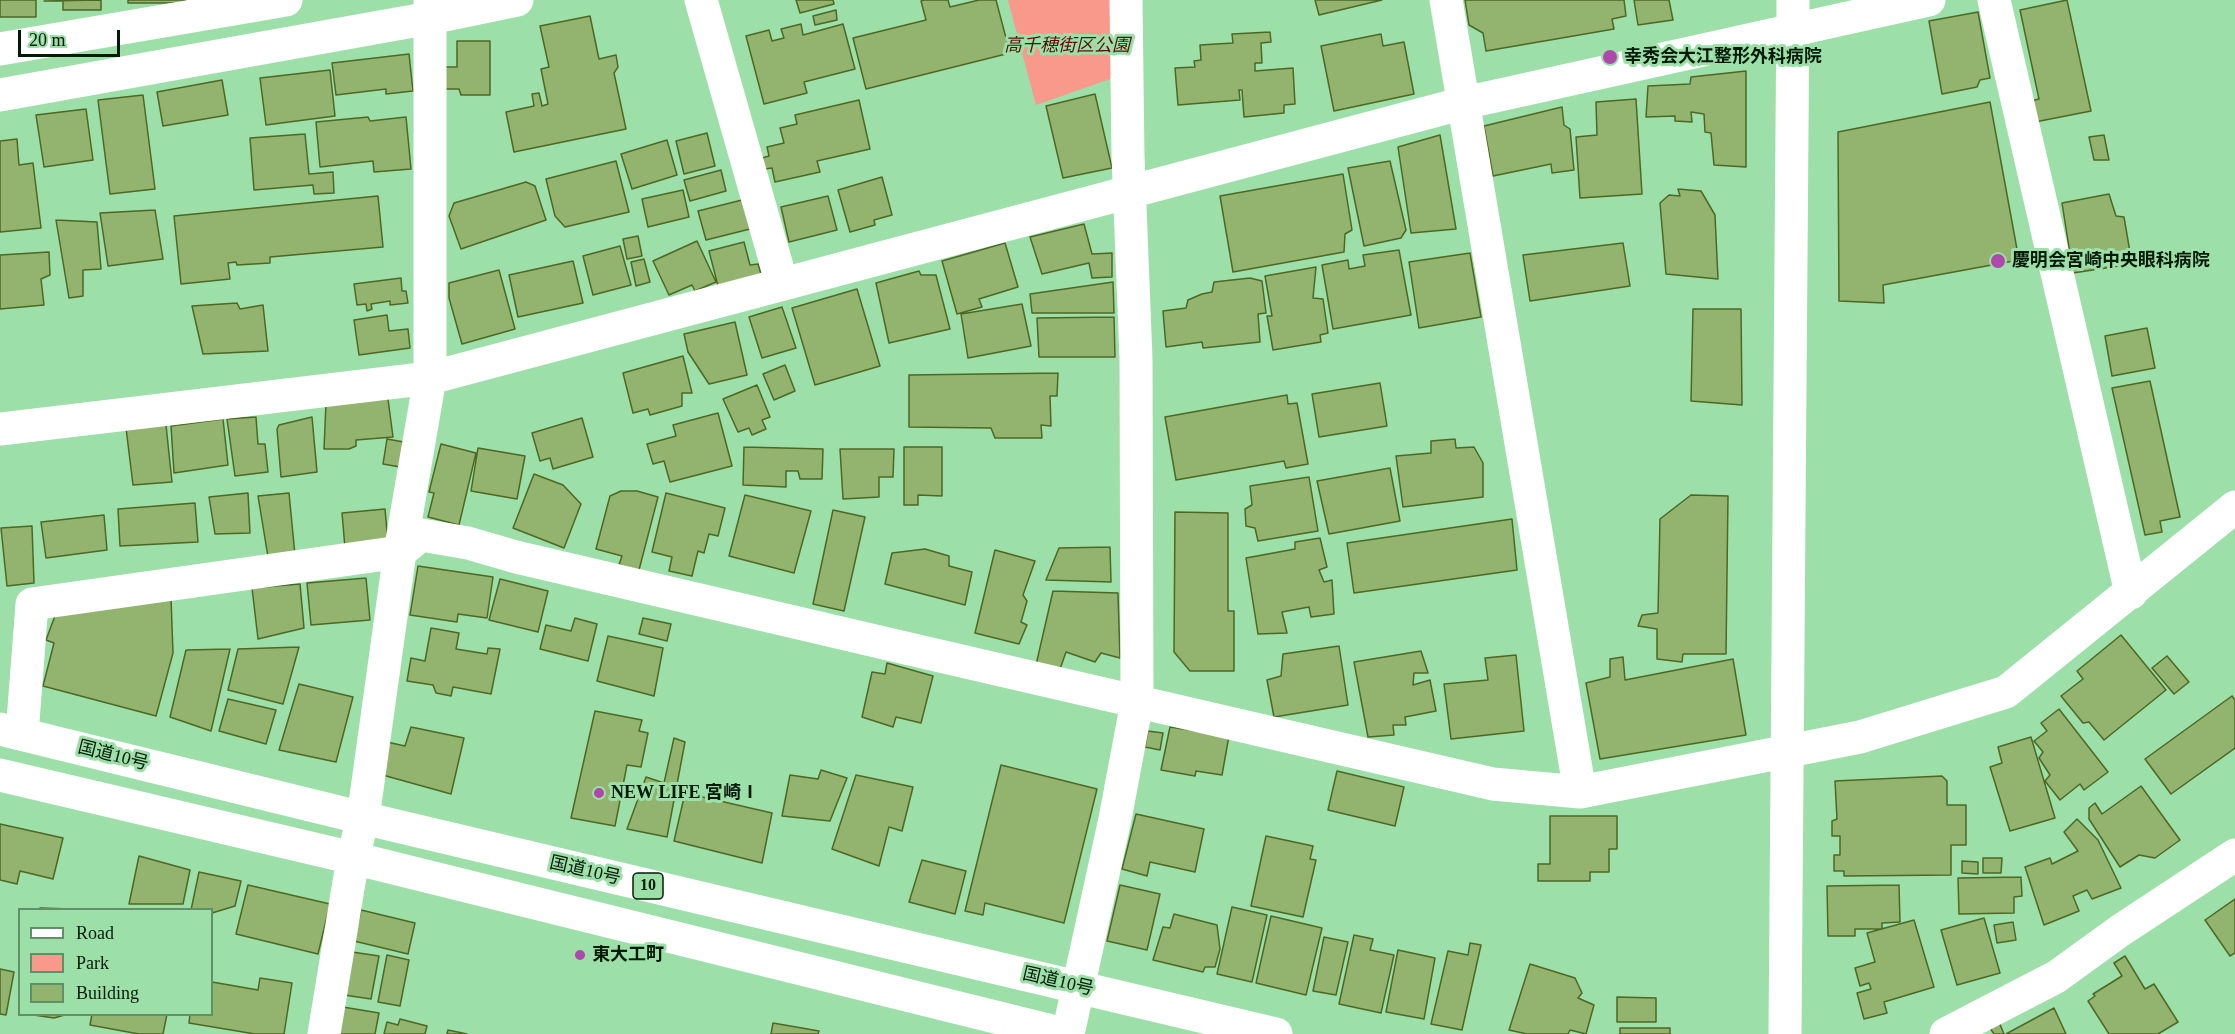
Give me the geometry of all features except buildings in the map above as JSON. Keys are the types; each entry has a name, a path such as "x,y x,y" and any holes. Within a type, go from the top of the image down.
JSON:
{"main road":[{"path":"0,49 286,0"},
{"path":"0,94 430,9 517,0"},
{"path":"701,0 782,284"},
{"path":"0,775 353,858 1066,1034 1115,819 1137,702 1136,382 1126,0"},
{"path":"1446,0 1580,792"},
{"path":"0,429 430,378 1793,15 1929,0"},
{"path":"1994,0 2131,593"},
{"path":"324,1034 353,858 363,818 400,552 430,378 430,9"},
{"path":"1785,1034 1793,15"},
{"path":"11,731 32,604 400,552 421,535 468,543 516,557 1493,784 1580,792 1860,737 2006,692 2235,507"},
{"name":"国道10号","path":"11,731 363,818 1276,1034"},
{"path":"1946,1034 2056,977 2121,930 2235,855"}],"green space":[{"name":"高千穂街区公園","path":"1008,0 1111,0 1113,78 1036,105"}],"place":[{"name":"幸秀会大江整形外科病院","path":"1610,57"},
{"name":"慶明会宮崎中央眼科病院","path":"1998,261"},
{"name":"NEW LIFE 宮崎Ⅰ","path":"599,793"},
{"name":"東大工町","path":"580,955"}]}
